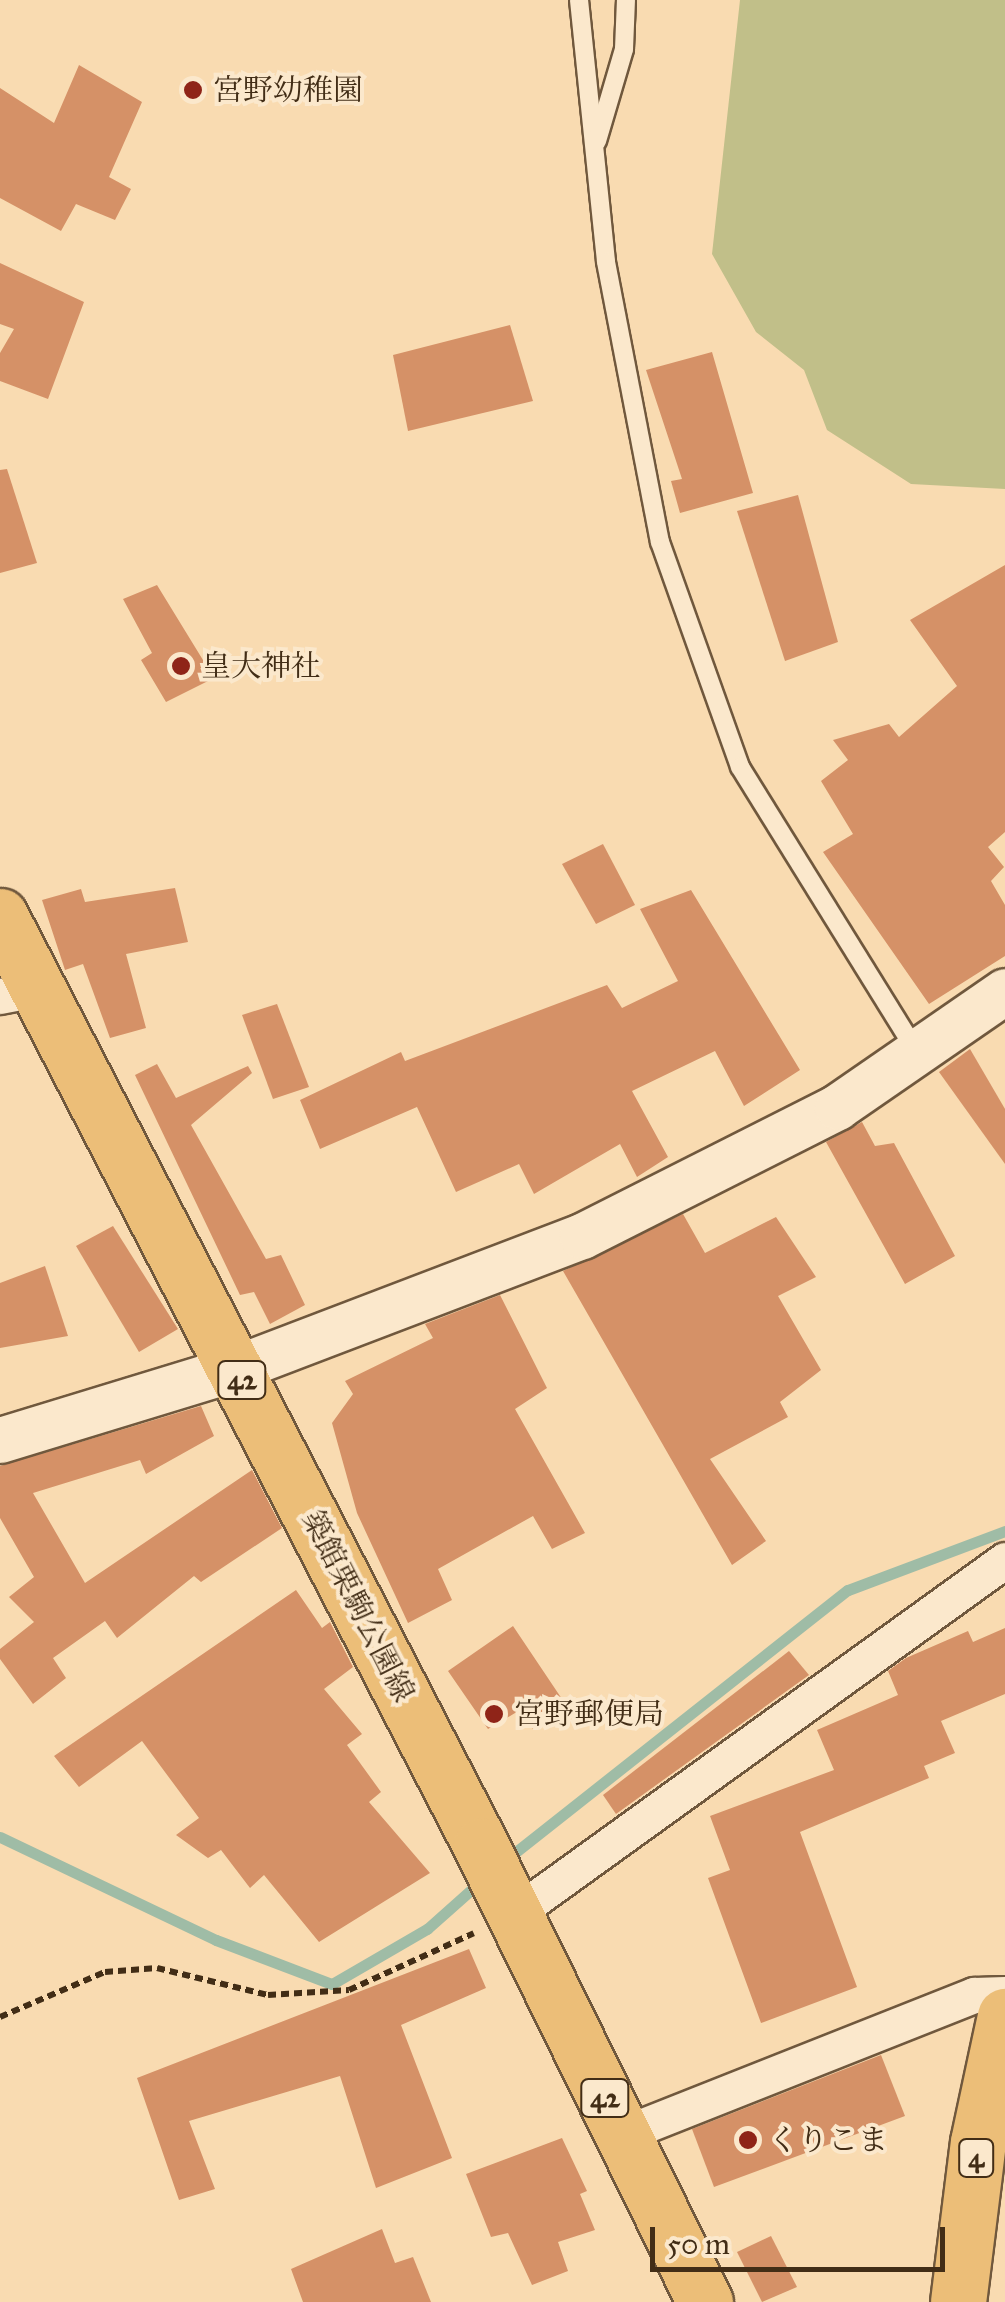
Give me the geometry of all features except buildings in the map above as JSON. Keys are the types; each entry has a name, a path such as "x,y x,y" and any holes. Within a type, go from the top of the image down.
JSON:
{"main road":[{"name":"築館栗駒公園線","path":"0,916 18,992 236,1368 481,1846 705,2302"},
{"name":"4","path":"958,2302 978,2142 1005,2016"}],"street":[{"path":"0,1440 236,1368 582,1236 837,1107 1005,992"},
{"path":"509,1904 1005,1560"},
{"path":"623,2134 974,1995 1005,1994"}],"lane":[{"path":"579,0 606,262 660,542 740,767 917,1052"},
{"path":"595,149 624,49 626,0"}],"path":[{"path":"0,2017 105,1972 156,1968 268,1995 349,1990 509,1904"}],"shaded area":[{"path":"740,0 1005,0 1005,489 911,484 827,430 804,370 756,332 712,254"}],"waterway":[{"path":"503,1862 848,1590 1005,1531"},
{"path":"0,1837 216,1940 332,1984 427,1929 481,1881"}],"place":[{"name":"宮野幼稚園","path":"193,90"},
{"name":"皇大神社","path":"181,666"},
{"name":"宮野郵便局","path":"494,1714"},
{"name":"くりこま","path":"748,2140"}]}
